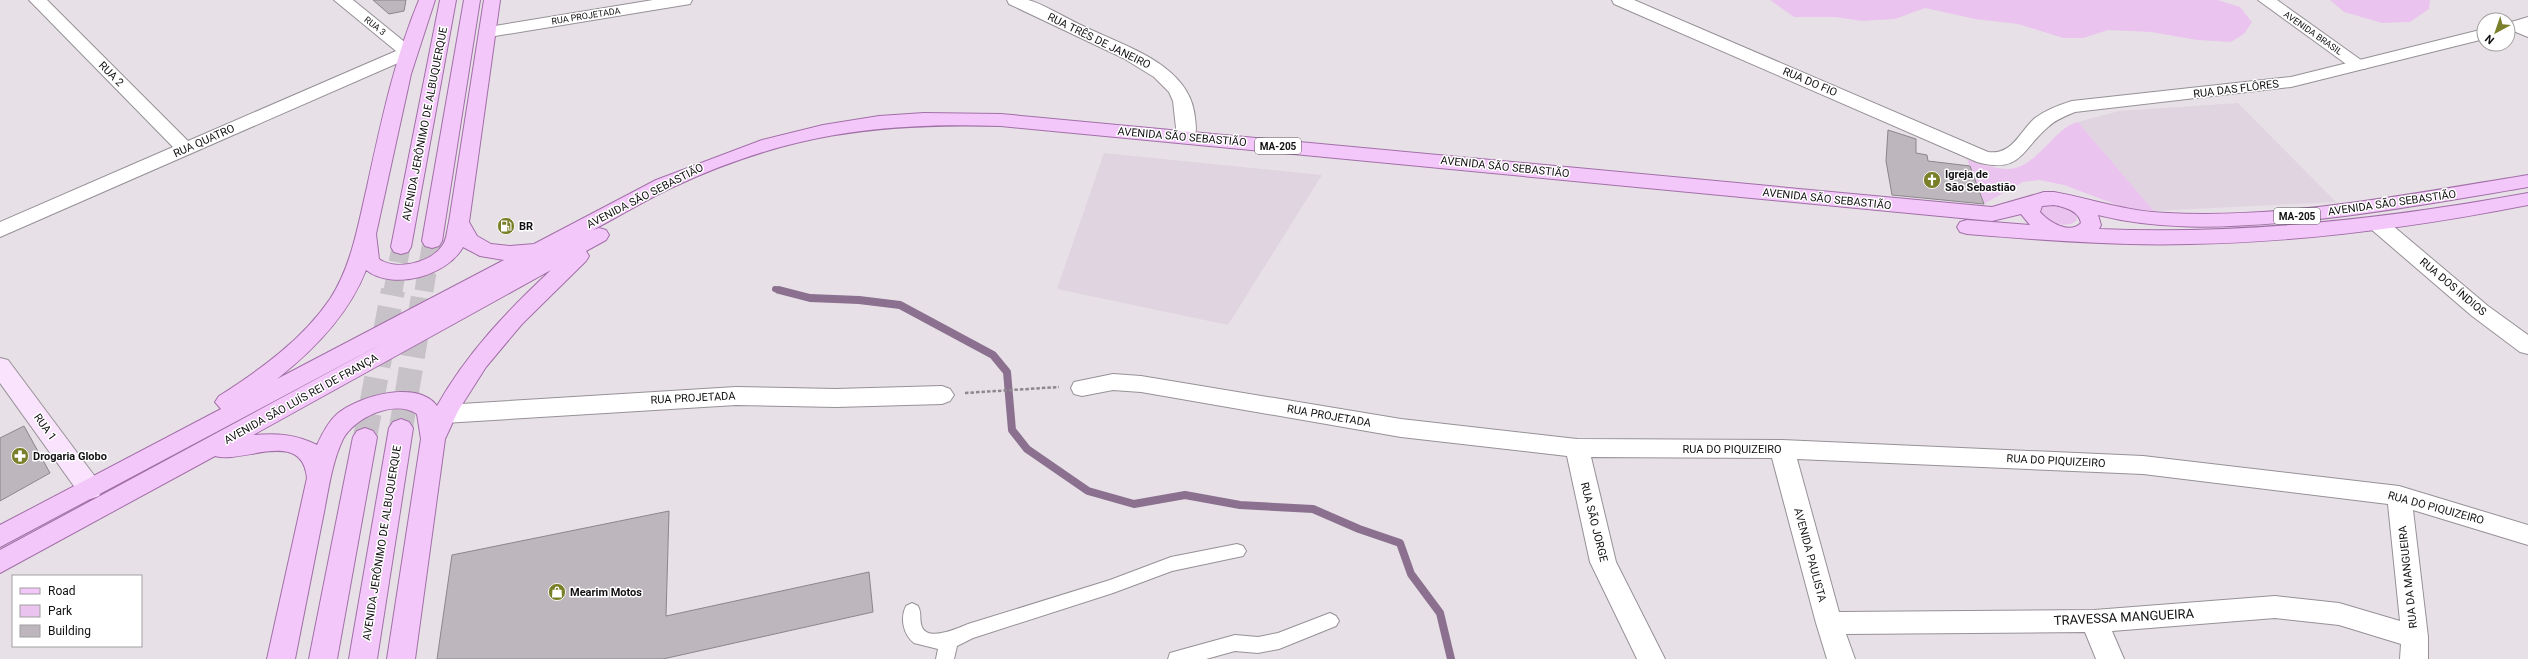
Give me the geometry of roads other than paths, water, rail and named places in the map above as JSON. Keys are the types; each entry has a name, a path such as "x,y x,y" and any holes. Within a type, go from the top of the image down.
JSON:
{"main road":[{"path":"90,489 232,400 267,375 306,343 321,326 348,287 355,272 367,226 408,52 427,0"},
{"name":"AVENIDA JERÔNIMO DE ALBUQUERQUE","path":"401,247 448,0"},
{"path":"432,241 472,0"},
{"path":"367,226 368,257 371,262 380,269 398,272 420,268 446,255 453,246 459,222 492,0"},
{"name":"AVENIDA SÃO SEBASTIÃO","path":"545,247 663,184 706,165 756,148 838,127 917,119 970,119 1186,137 1980,213 2008,212 2046,197 2146,218 2185,222 2353,210 2528,181"},
{"name":"AVENIDA SÃO SEBASTIÃO","path":"602,234 676,194 717,175 763,160 808,147 858,138 949,132 997,133 1188,149 1962,227 2071,235 2163,239 2229,237 2379,225 2528,199"},
{"path":"2033,202 2030,212 2039,224 2047,229 2071,235 2088,230 2091,220 2082,208 2065,200"},
{"path":"459,222 464,238 486,250 513,253 545,247"},
{"path":"401,659 433,439 444,414 458,387 493,340 602,234"},
{"name":"AVENIDA SÃO LUÍS REI DE FRANÇA","path":"0,562 602,234"},
{"name":"AVENIDA SÃO LUÍS REI DE FRANÇA","path":"0,537 545,247"},
{"name":"RUA 1","path":"0,366 90,489"},
{"path":"319,479 331,442 337,429 351,417 375,405 405,400 423,406 430,416 433,439"},
{"name":"AVENIDA JERÔNIMO DE ALBUQUERQUE","path":"363,659 401,428"},
{"path":"323,659 365,437"},
{"path":"198,455 248,443 284,442 298,446 309,453 320,470 281,659"}],"street":[{"name":"RUA 2","path":"37,0 185,149"},
{"name":"RUA 3","path":"342,0 408,52"},
{"name":"RUA PROJETADA","path":"488,32 684,0"},
{"name":"RUA TRÊS DE JANEIRO","path":"1015,0 1138,60 1163,75 1177,90 1183,103 1186,113 1186,137"},
{"name":"RUA DO FIO","path":"1620,0 1984,158 2002,160"},
{"name":"AVENIDA BRASIL","path":"2266,0 2359,65"},
{"name":"RUA DAS FLÔRES","path":"2002,160 2014,155 2035,130 2052,114 2072,107 2291,82 2476,36"},
{"name":"RUA QUATRO","path":"0,230 408,52"},
{"name":"RUA DOS ÍNDIOS","path":"2379,225 2480,310 2528,346"},
{"name":"RUA PROJETADA","path":"1082,388 1112,382 1140,384 1401,428 1577,448"},
{"name":"RUA PROJETADA","path":"444,414 736,396 836,398 942,395"},
{"name":"RUA DO PIQUIZEIRO","path":"1577,448 1782,449 2143,465 2399,496 2528,534"},
{"name":"RUA SÃO JORGE","path":"1577,448 1603,562 1651,659"},
{"name":"AVENIDA PAULISTA","path":"1782,449 1828,623 1842,659"},
{"name":"RUA DA MANGUEIRA","path":"2399,496 2414,648"},
{"name":"TRAVESSA MANGUEIRA","path":"1828,623 2094,621 2275,607 2340,614 2414,648"},
{"path":"2094,621 2110,659"}],"lane":[{"path":"912,611 910,624 916,636 927,641 949,641 968,632 1113,586 1171,564 1237,551"},
{"path":"1177,659 1235,643 1258,645 1279,640 1330,621"},
{"path":"945,659 949,641"}],"waterway":[{"path":"775,289 779,290"},
{"path":"779,290 783,291"},
{"path":"779,290 810,298 859,300 900,305 993,355 1007,372 1012,430 1027,449 1088,491 1134,504 1185,495 1240,505 1313,509 1359,529 1400,543 1411,574 1440,613 1451,659"}],"tunnel":[{"path":"424,291 432,241"},
{"path":"393,291 401,247"},
{"path":"365,437 393,290"},
{"path":"401,428 424,290"}],"place":[{"name":"Igreja de São Sebastião","path":"1932,180"},
{"name":"BR","path":"506,226"},
{"name":"Drogaria Globo","path":"20,456"},
{"name":"Mearim Motos","path":"557,592"}]}
